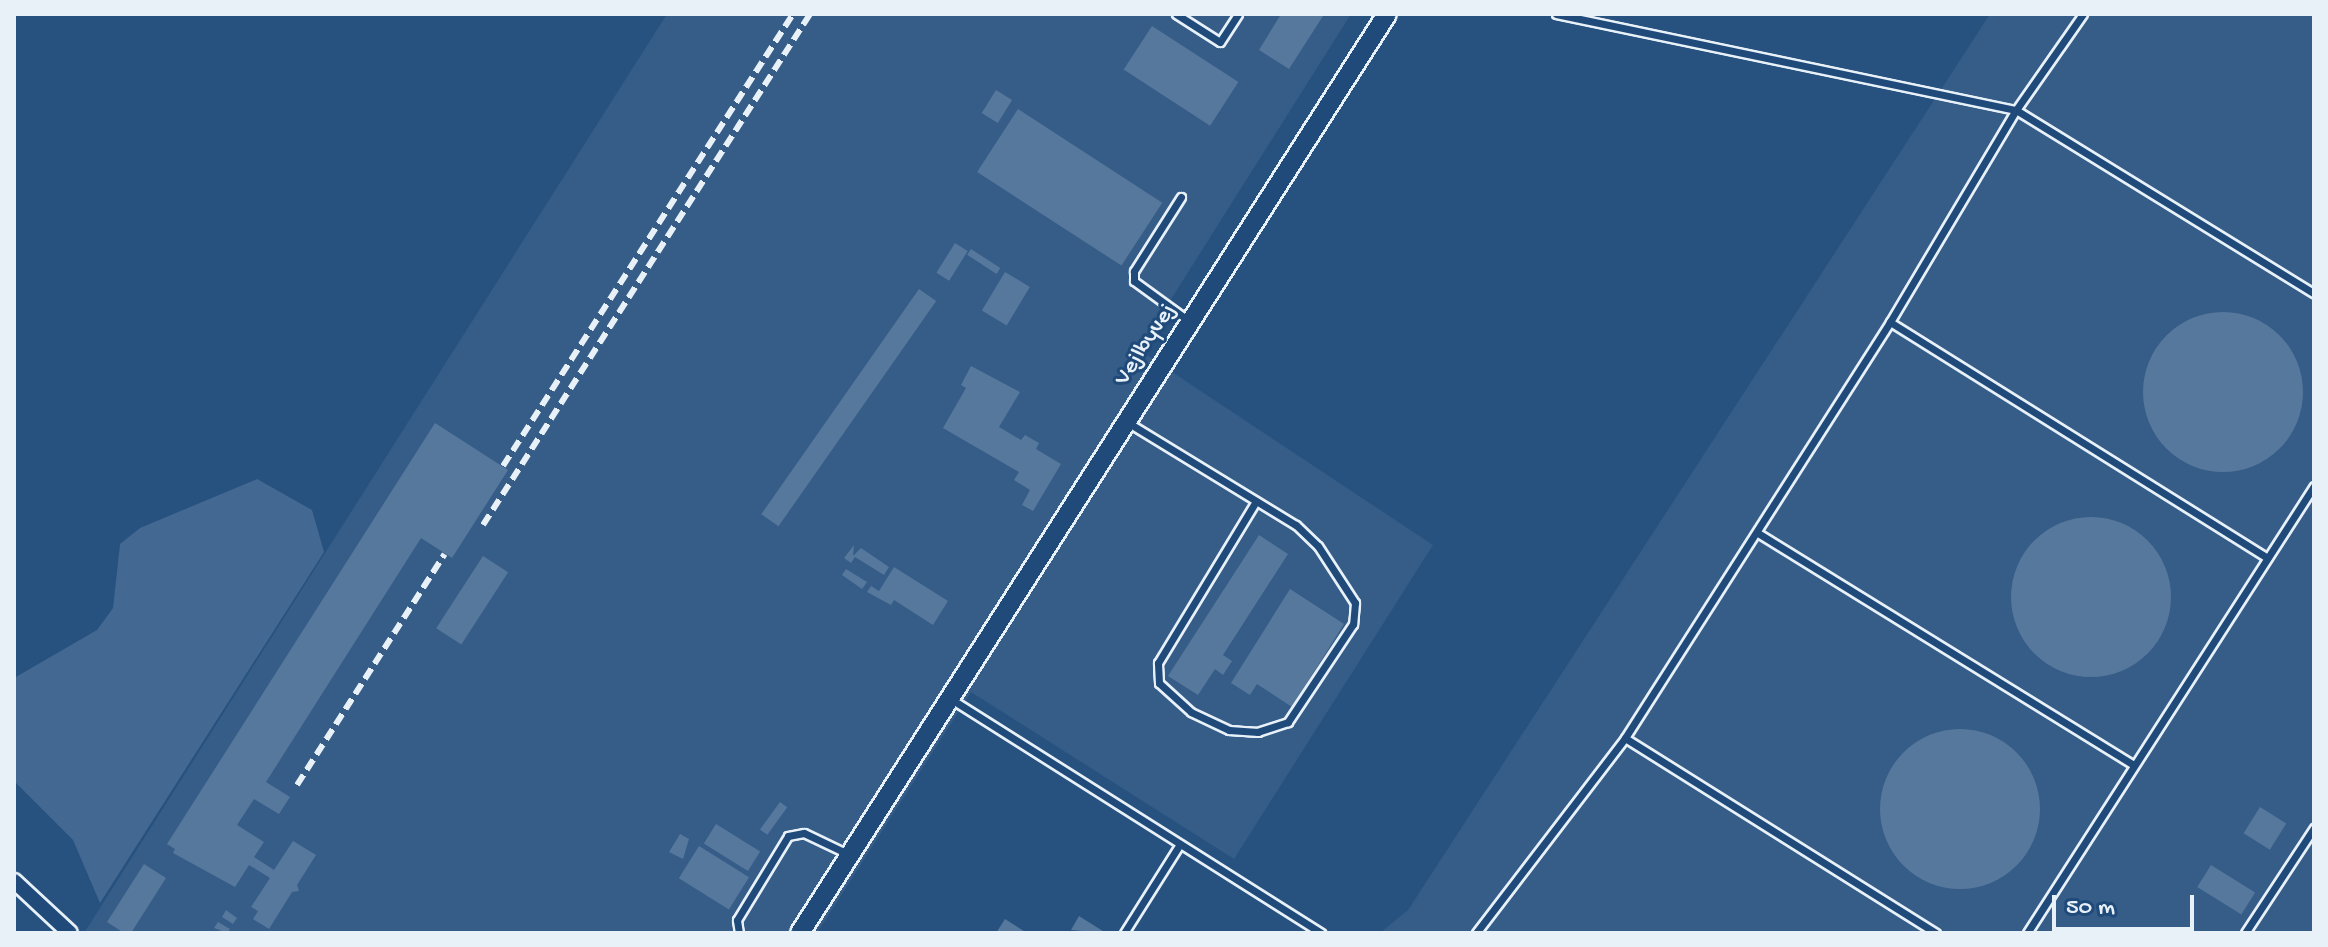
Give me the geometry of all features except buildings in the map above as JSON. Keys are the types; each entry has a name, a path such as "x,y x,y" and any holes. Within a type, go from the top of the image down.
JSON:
{"street":[{"name":"Vejlbyvej","path":"800,933 947,697 1383,15"},
{"path":"14,881 70,933"}],"lane":[{"path":"1176,14 1220,42 1238,14"},
{"path":"1556,14 2016,110 2314,293"},
{"path":"1476,933 1625,738 1890,322 2016,110 2083,14"},
{"path":"1181,197 1134,271 1134,281 1189,321"},
{"path":"1890,322 2267,558"},
{"path":"1125,421 1256,501 1318,546 1355,603 1353,624 1288,722 1258,732 1229,730 1191,712 1159,683 1158,663 1256,501"},
{"path":"2027,933 2132,764 2314,486"},
{"path":"1758,533 2132,764"},
{"path":"947,697 1321,933"},
{"path":"1625,738 1936,933"},
{"path":"2245,933 2314,828"},
{"path":"739,933 737,920 788,836 804,833 849,855"},
{"path":"1124,933 1180,844"}],"shaded area":[{"path":"667,14 1351,14 1139,350 1433,545 1234,859 971,692 817,933 84,933"},
{"path":"1990,14 2314,14 2314,933 1380,933 1408,910"},
{"path":"257,479 312,510 324,552 100,903 73,840 14,781 14,678 97,630 113,608 120,544 140,528"}],"railway":[{"path":"503,466 793,14"},
{"path":"483,525 810,14"},
{"path":"297,785 445,554"}]}
